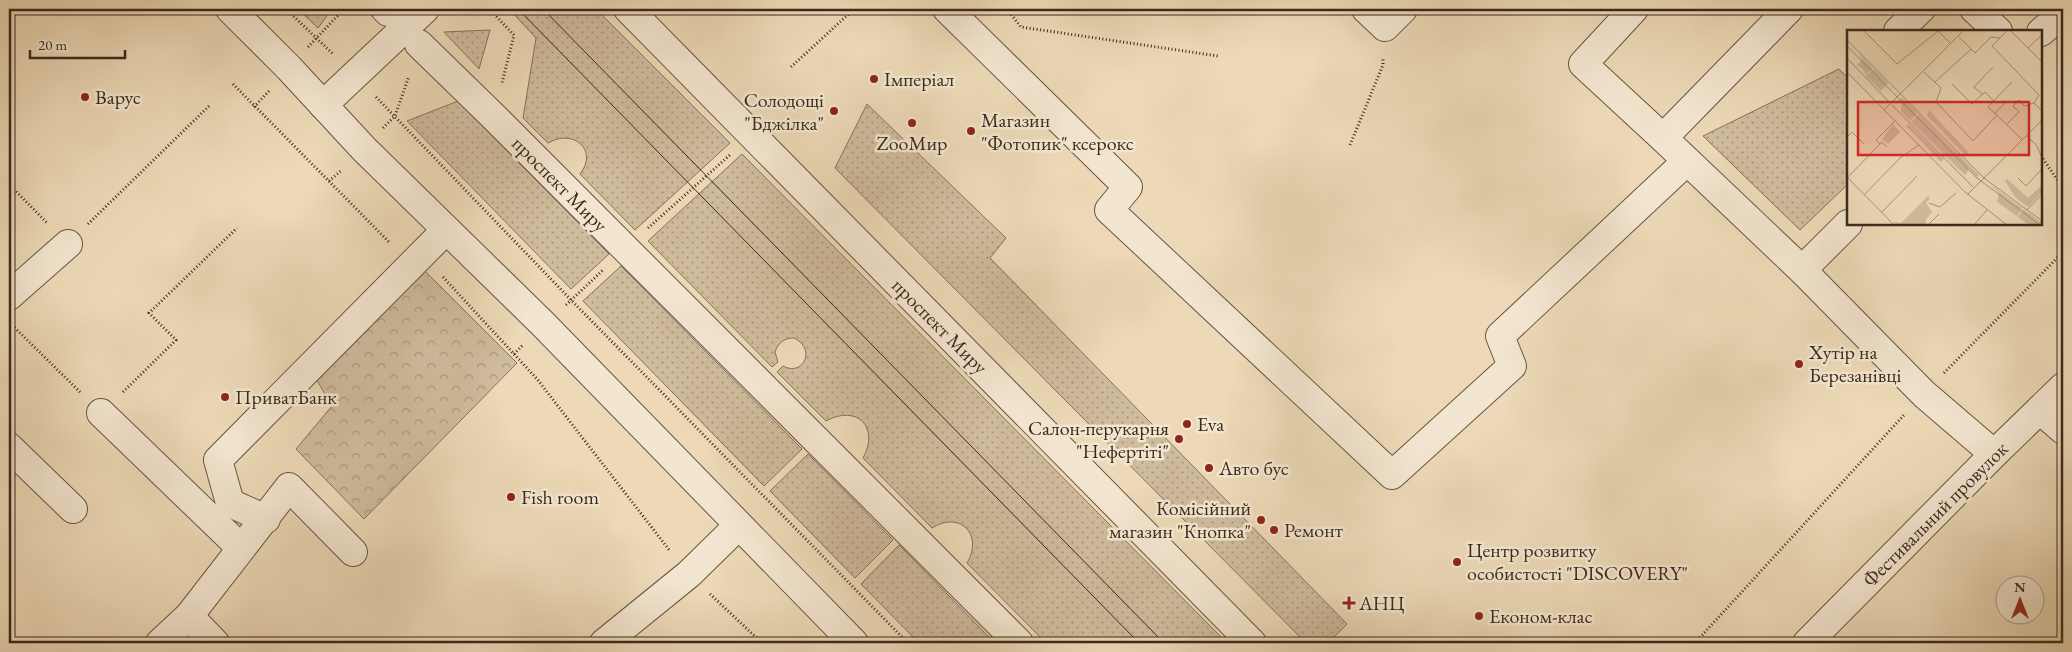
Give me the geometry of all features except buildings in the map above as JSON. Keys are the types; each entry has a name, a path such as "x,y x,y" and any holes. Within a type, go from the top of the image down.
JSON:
{"street":[{"path":"230,9 364,149 543,324 854,643"},
{"path":"323,105 425,9"},
{"name":"проспект Миру","path":"628,9 1252,643"},
{"path":"947,9 1128,187 1109,210 1392,475 1512,366 1500,336 1687,161"},
{"path":"1634,9 1582,64 1802,270 1924,394 1994,454"},
{"path":"1663,138 1789,9"},
{"path":"1899,30 1921,9"},
{"path":"1974,9 1997,30"},
{"path":"2042,31 2063,13"},
{"name":"проспект Миру","path":"420,46 493,116 1020,643"},
{"path":"1802,270 1847,225"},
{"path":"266,519 230,503 218,460 446,230"},
{"path":"9,296 68,244"},
{"name":"Фестивальний провулок","path":"1807,643 2063,387"},
{"path":"94,406 241,548"},
{"path":"2040,410 2063,430"},
{"path":"9,447 73,509"},
{"path":"160,643 188,616 266,519 289,487 353,552"},
{"path":"604,643 689,574 738,526"},
{"path":"188,616 215,643"}],"path":[{"path":"286,9 394,116 571,300 908,643"},
{"path":"488,9 514,35 493,116"},
{"path":"791,67 854,9"},
{"path":"1007,9 1021,27 1218,56"},
{"path":"1350,145 1383,65 1385,15"},
{"path":"329,181 364,149 394,116 420,46"},
{"path":"233,84 329,181 403,273 444,277 537,379 689,574 762,643"},
{"path":"9,184 68,244 209,106"},
{"path":"2042,157 2063,188"},
{"path":"121,393 176,340 150,314 237,228"},
{"path":"1695,643 1924,394 2063,252"},
{"path":"9,322 94,406"}],"green space":[{"path":"298,9 332,9 318,28"},
{"path":"509,9 596,9 730,143 635,230 580,174 587,157 585,150 580,144 566,138 548,143 523,118 536,38"},
{"path":"490,30 479,69 444,32"},
{"path":"1839,69 1847,77 1847,185 1800,230 1703,136"},
{"path":"458,101 609,254 571,289 407,121"},
{"path":"867,104 1006,238 990,258 1347,624 1328,643 1306,643 835,168"},
{"path":"742,154 1227,643 1046,643 967,563 972,553 973,543 971,535 966,528 952,522 942,523 932,528 863,458 868,447 869,437 863,422 856,417 847,415 837,416 826,421 777,372 783,366 796,368 801,365 806,355 801,343 794,338 782,342 775,352 778,362 772,367 648,241"},
{"path":"621,266 802,449 764,486 583,301"},
{"path":"424,270 517,363 364,519 296,449 332,406 315,377"},
{"path":"808,454 893,540 855,578 770,491"},
{"path":"899,545 995,643 919,643 861,584"}],"tram line":[{"path":"518,9 1139,643"},
{"path":"543,9 1164,643"}],"place":[{"name":"Імперіал","path":"874,79"},
{"name":"Варус","path":"85,97"},
{"name":"Солодощі \"Бджілка\"","path":"834,111"},
{"name":"ZooМир","path":"912,123"},
{"name":"Магазин \"Фотопик\" ксерокс","path":"971,131"},
{"name":"Хутір на Березанівці","path":"1799,364"},
{"name":"ПриватБанк","path":"225,397"},
{"name":"Eva","path":"1187,424"},
{"name":"Салон-перукарня \"Нефертіті\"","path":"1179,439"},
{"name":"Авто бус","path":"1209,468"},
{"name":"Fish room","path":"511,497"},
{"name":"Комісійний магазин \"Кнопка\"","path":"1261,520"},
{"name":"Ремонт","path":"1274,530"},
{"name":"Центр розвитку особистості \"DISCOVERY\"","path":"1457,562"},
{"name":"АНЦ","path":"1349,603"},
{"name":"Економ-клас","path":"1479,616"}]}
